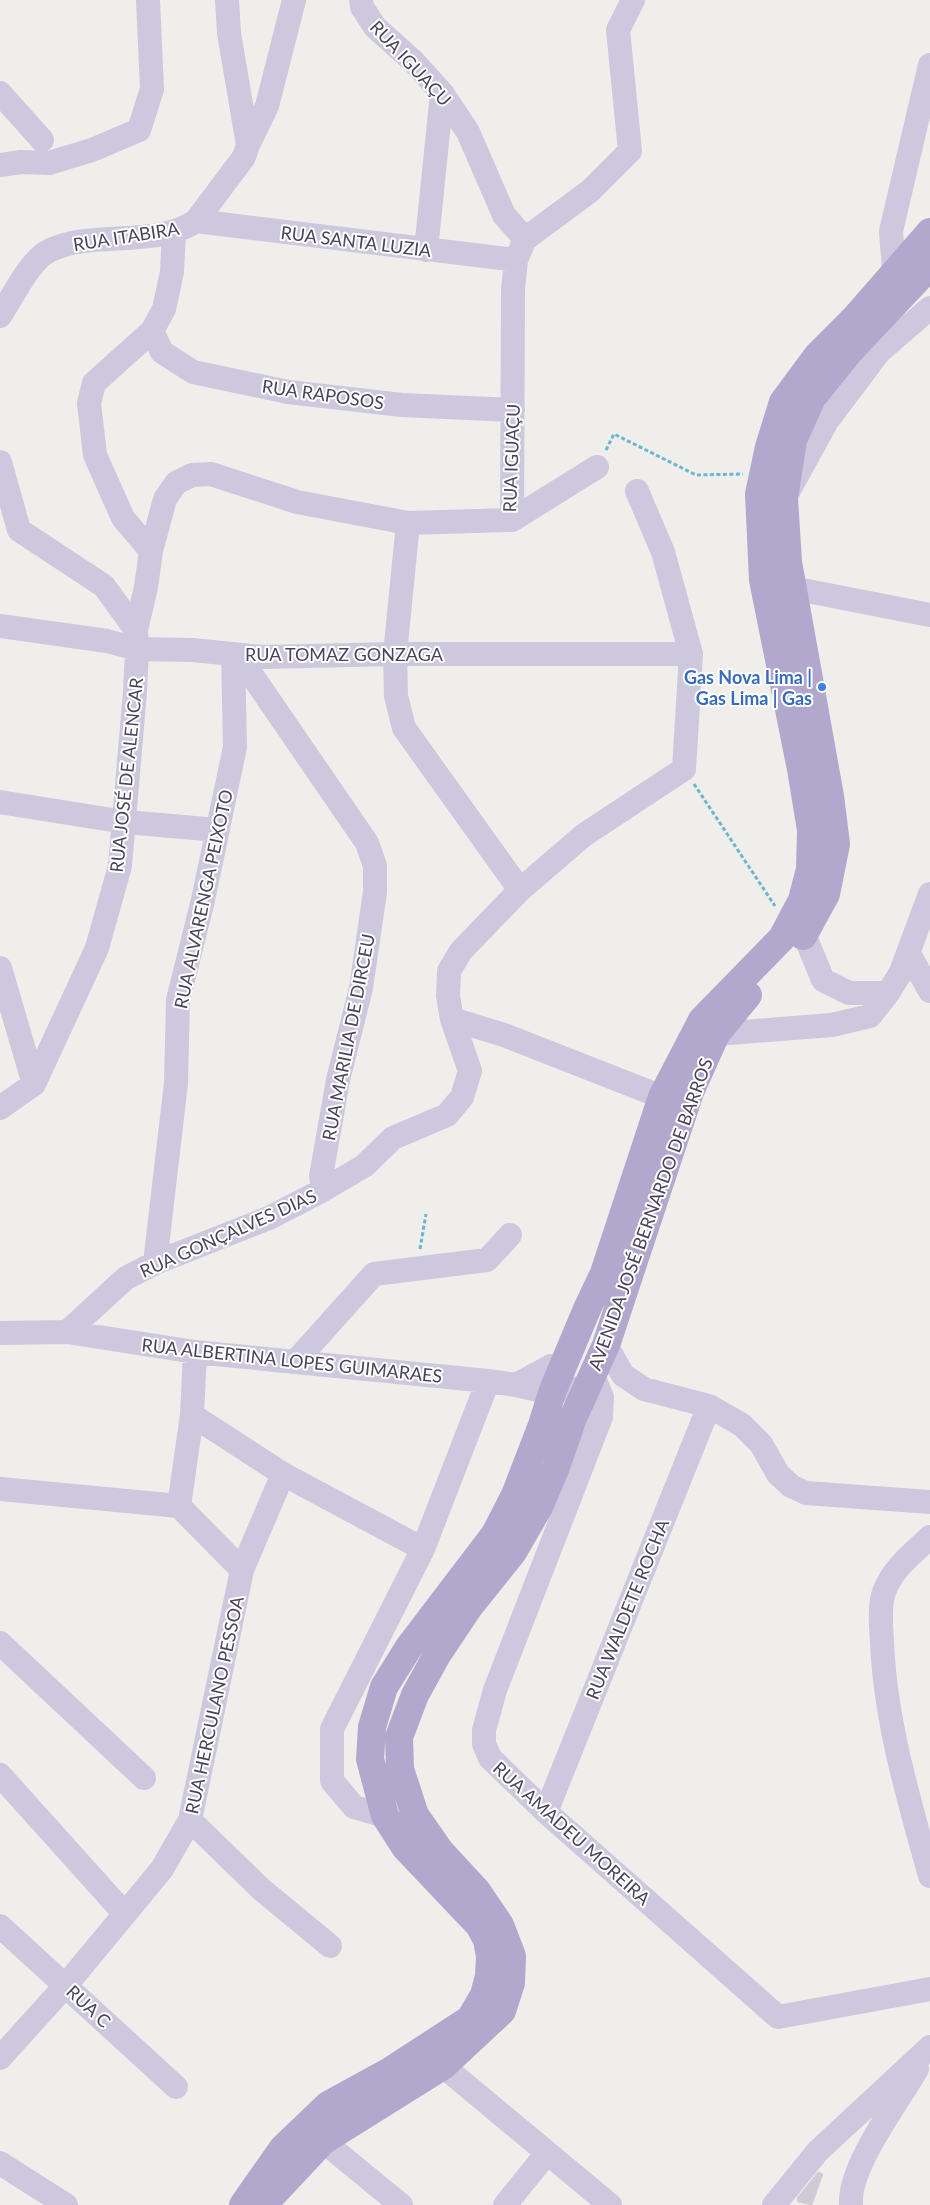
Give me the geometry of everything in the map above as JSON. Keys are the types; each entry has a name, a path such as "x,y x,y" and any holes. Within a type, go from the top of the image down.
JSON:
{"main road":[{"name":"AVENIDA JOSÉ BERNARDO DE BARROS","path":"797,930 810,869 811,830 802,769 763,580 759,494 763,473 783,402 817,356 854,318 930,232"},
{"name":"AVENIDA JOSÉ BERNARDO DE BARROS","path":"263,2205 323,2141 443,2066 502,2011 512,1983 512,1956 500,1925 477,1891 440,1851 415,1815 400,1769 399,1737 415,1695 437,1655 469,1607 513,1552 539,1507 589,1381 606,1345 690,1092 716,1034 826,894 836,844 830,796 788,562 784,498 793,440 812,398 849,352 930,266"},
{"name":"AVENIDA JOSÉ BERNARDO DE BARROS","path":"243,2205 283,2148 328,2105 390,2071 470,2019 484,1996 489,1976 490,1956 487,1940 479,1925 405,1847 385,1816 370,1759 372,1727 384,1687 409,1647 495,1534 515,1495 528,1465 552,1378 604,1273 662,1097 702,1020 782,938 797,930"}],"street":[{"path":"0,165 21,162 49,163 92,150 139,130 152,89 148,0"},
{"path":"227,0 229,33 248,145"},
{"name":"RUA ITABIRA","path":"0,316 30,270 47,252 74,243 174,232 186,228 196,221 244,157 267,106 294,0"},
{"name":"RUA IGUAÇU","path":"137,639 151,551 165,498 176,483 192,475 211,474 297,502 408,523 512,520 513,290 520,250 468,132 442,92 414,62 374,28 362,7 361,0"},
{"path":"520,250 590,191 630,151 618,30 633,0"},
{"path":"894,271 891,231 930,64"},
{"path":"426,250 442,92"},
{"path":"0,93 42,140"},
{"name":"RUA SANTA LUZIA","path":"196,221 426,250 520,250"},
{"path":"151,551 123,518 95,455 89,403 94,383 152,331 164,309 172,272 174,232"},
{"path":"784,498 827,421 879,352 930,308"},
{"name":"RUA RAPOSOS","path":"152,331 162,352 193,372 288,392 402,405 513,410"},
{"path":"0,462 19,530 104,586 137,639"},
{"path":"512,520 597,467"},
{"path":"637,491 663,552 691,654 684,769"},
{"path":"408,523 395,654 396,696 404,728 520,890"},
{"path":"792,588 930,615"},
{"name":"RUA TOMAZ GONZAGA","path":"0,626 108,641 137,639 192,650 263,657 395,654 691,654"},
{"name":"RUA JOSÉ DE ALENCAR","path":"0,1108 34,1084 97,948 120,866 125,822 137,639"},
{"name":"RUA ALVARENGA PEIXOTO","path":"155,1263 176,1083 178,1000 203,900 235,748 236,655"},
{"name":"RUA MARILIA DE DIRCEU","path":"236,655 367,843 375,866 375,892 361,988 338,1080 322,1176 323,1190"},
{"name":"RUA GONÇALVES DIAS","path":"67,1332 126,1278 155,1263 269,1218 364,1166 393,1138 448,1115 462,1097 470,1071 452,1019 448,996 449,971 461,951 520,890 584,835 684,769"},
{"path":"0,802 125,822 218,830"},
{"path":"716,1034 832,1025 870,1016 888,993 909,954 929,898"},
{"path":"797,930 823,980 849,993 888,993"},
{"path":"909,954 930,991"},
{"path":"0,968 34,1084"},
{"path":"452,1019 504,1035 662,1097"},
{"path":"295,1362 374,1274 487,1260 510,1235"},
{"path":"587,1309 612,1301 620,1303"},
{"name":"RUA ALBERTINA LOPES GUIMARAES","path":"0,1333 67,1332 196,1352 488,1381 542,1391 552,1378 589,1381"},
{"path":"606,1345 623,1375 644,1389 708,1406 742,1425 761,1444 778,1474 791,1486 806,1493 930,1502"},
{"path":"178,1506 192,1415 196,1352"},
{"path":"385,1816 354,1807 332,1781 332,1730 423,1549 488,1381"},
{"name":"RUA AMADEU MOREIRA","path":"589,1381 602,1397 601,1417 495,1690 484,1730 484,1744 490,1758 546,1812 778,2017 930,1989"},
{"name":"RUA WALDETE ROCHA","path":"546,1812 708,1406"},
{"path":"192,1415 283,1474 423,1549"},
{"name":"RUA HERCULANO PESSOA","path":"0,2058 66,1985 162,1868 190,1820 242,1570 283,1474"},
{"path":"0,1489 178,1506 242,1570"},
{"path":"930,1537 897,1568 884,1592 881,1620 885,1687 905,1785 930,1876"},
{"path":"0,1644 144,1778"},
{"path":"0,1775 124,1913"},
{"path":"190,1820 261,1889 330,1946"},
{"name":"RUA C","path":"0,1926 176,2087"},
{"path":"774,2205 818,2151 930,2048"},
{"path":"851,2205 856,2177 871,2144 930,2048"},
{"path":"443,2066 610,2205"},
{"path":"323,2141 401,2205"},
{"path":"505,2205 547,2153"},
{"path":"0,2163 66,2205"}],"path":[{"path":"597,467 614,434 696,475 763,473"},
{"path":"684,769 797,930"},
{"path":"416,1269 426,1214"}],"building":[{"path":"818,2172 823,2174 812,2205 798,2202 797,2198"}],"place":[{"name":"Gas Nova Lima | Gas Lima | Gas","path":"822,687"}]}
